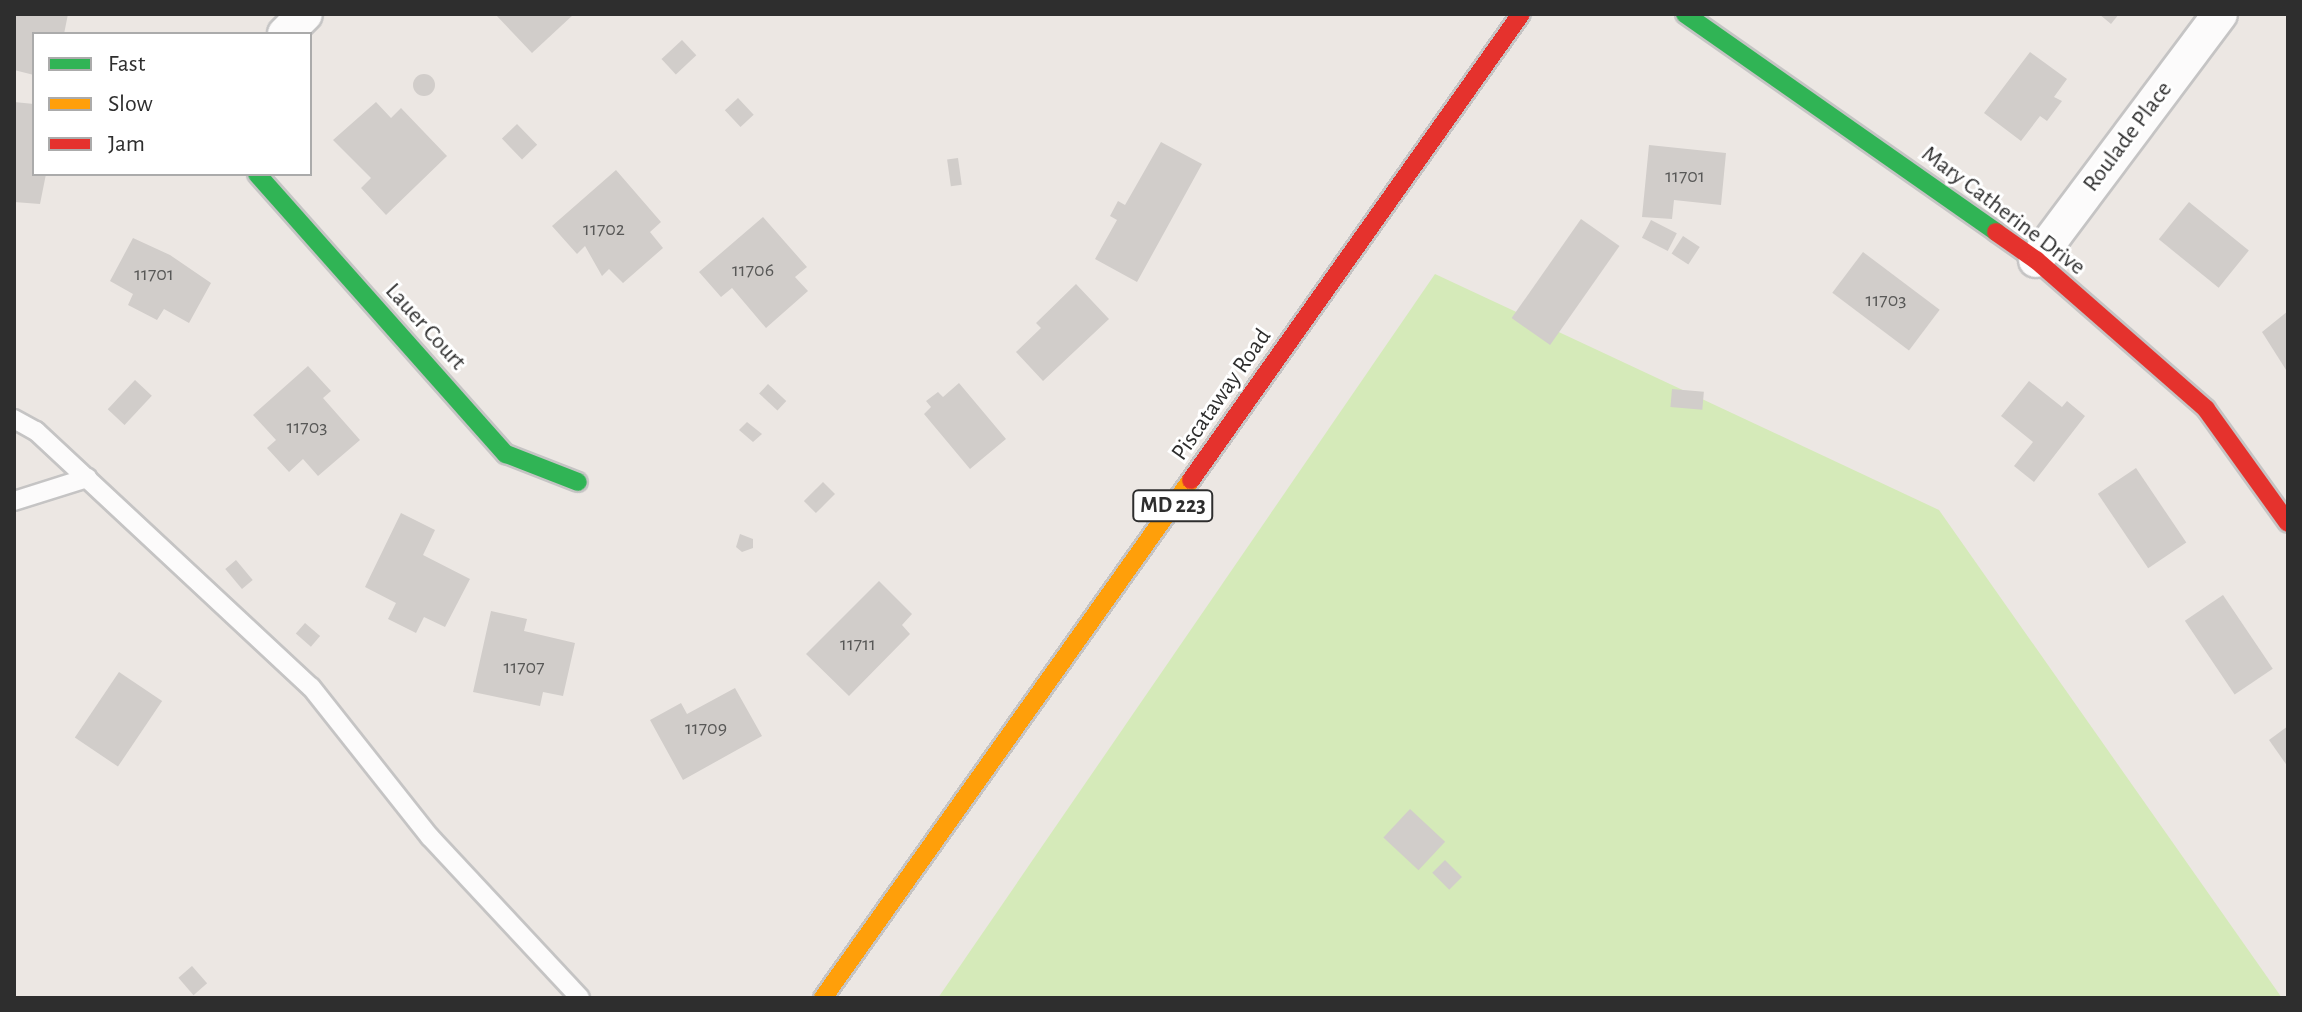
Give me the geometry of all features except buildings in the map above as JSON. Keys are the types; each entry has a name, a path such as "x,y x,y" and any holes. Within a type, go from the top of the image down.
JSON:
{"street":[{"path":"287,32 305,14"},
{"name":"Piscataway Road","path":"823,998 1521,14"},
{"name":"Mary Catherine Drive","path":"1685,14 2036,260 2206,409 2288,523"},
{"name":"Roulade Place","path":"2036,260 2220,14"},
{"name":"Lauer Court","path":"259,176 506,454 578,482"}],"lane":[{"path":"14,419 36,431 311,687 430,837 580,998"},
{"path":"14,501 87,478"}],"green space":[{"path":"1435,274 1939,510 2282,998 938,998"}],"traffic: fast":[{"path":"1685,14 1996,232"},
{"path":"259,176 506,454 578,482"}],"traffic: slow":[{"path":"823,998 1191,480"}],"traffic: jam":[{"path":"1191,480 1521,14"},
{"path":"1996,232 2036,260 2206,409 2288,523"}]}
